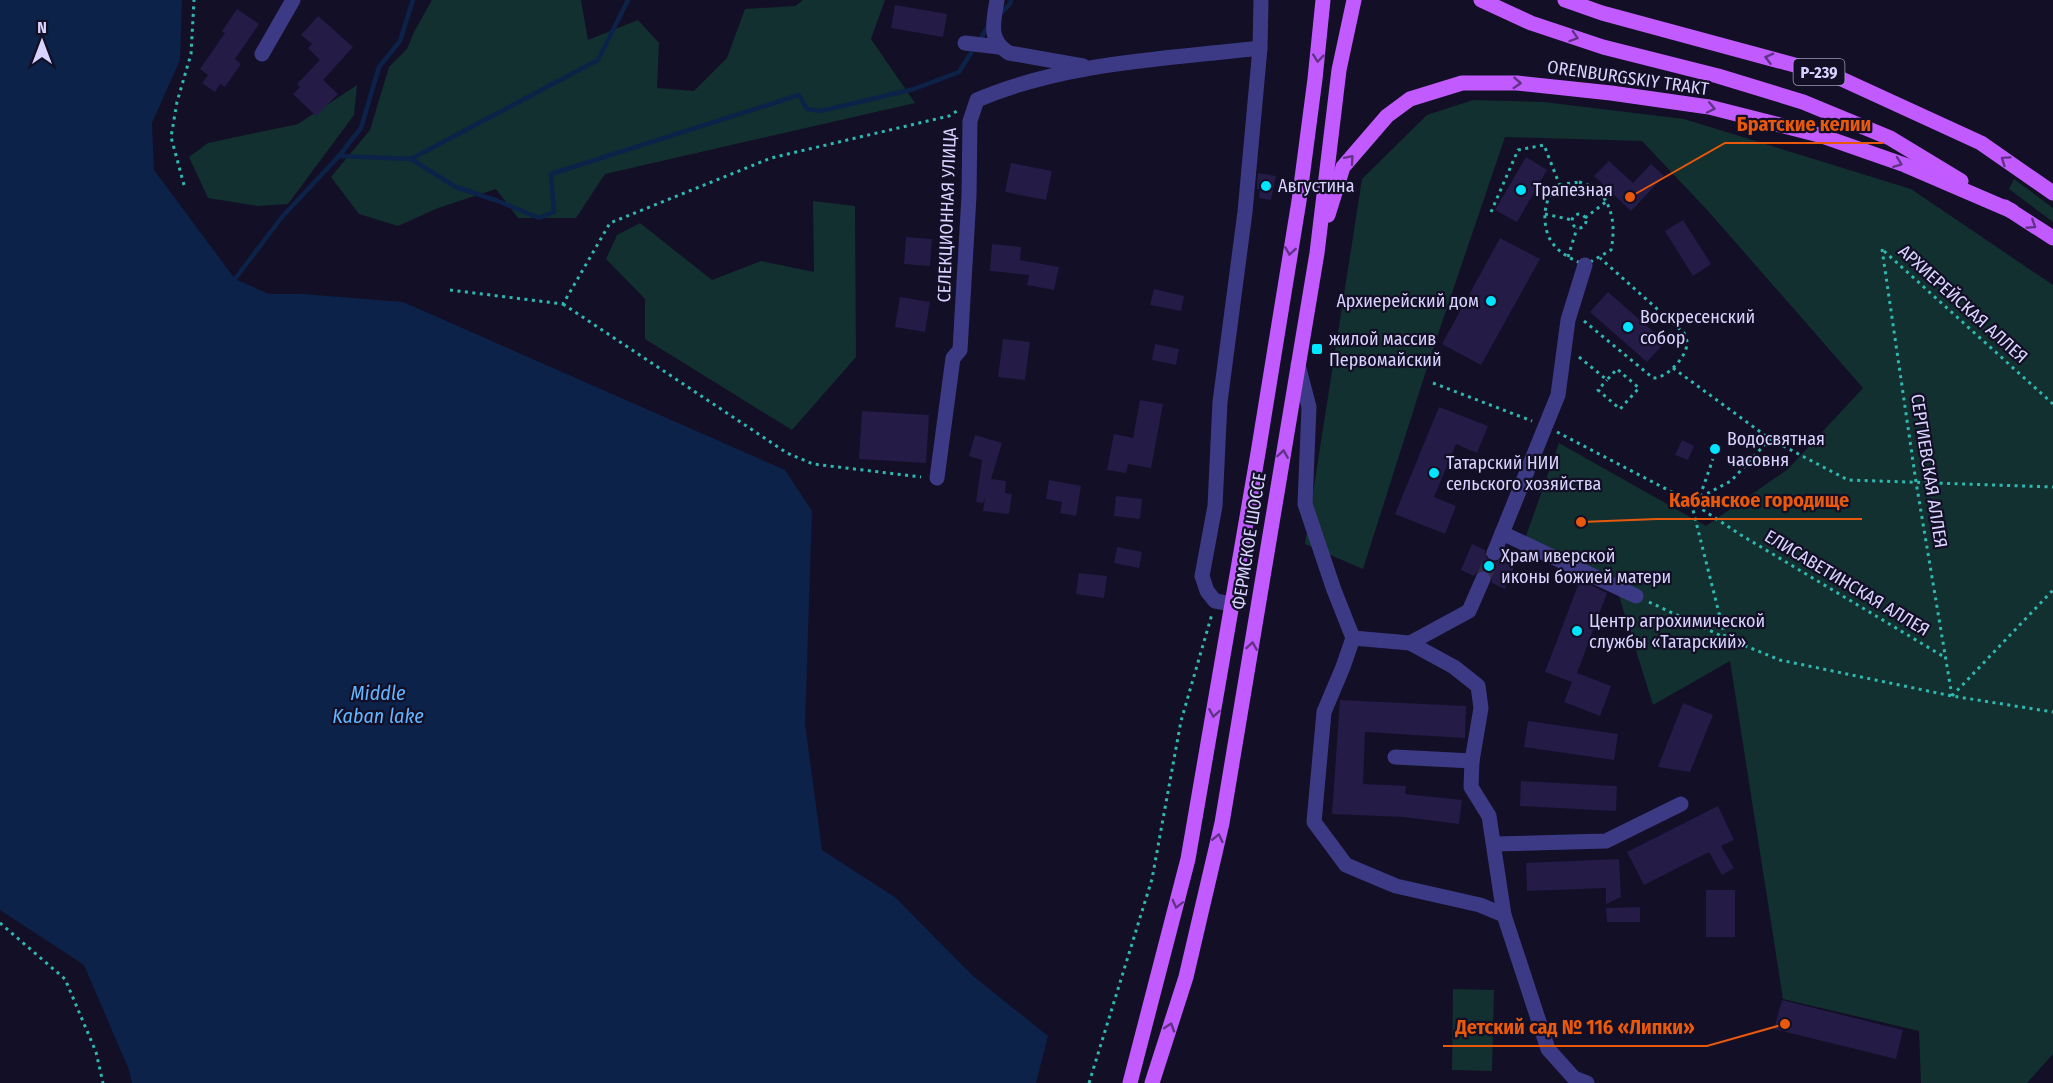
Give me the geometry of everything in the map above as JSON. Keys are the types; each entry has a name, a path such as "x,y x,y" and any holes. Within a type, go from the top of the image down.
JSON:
{"main road":[{"name":"ФЕРМСКОЕ ШОССЕ","path":"1130,1083 1188,860 1233,604 1299,201 1323,0"},
{"name":"ФЕРМСКОЕ ШОССЕ","path":"1152,1083 1186,977 1222,823 1317,253 1339,70 1354,0"},
{"name":"ORENBURGSKIY TRAKT","path":"1481,0 1531,23 1603,47 1718,76 1803,102 1890,138 2053,238"},
{"name":"Р-239","path":"1565,0 1602,13 1835,76 1981,143 2053,193"},
{"name":"ORENBURGSKIY TRAKT","path":"1317,253 1343,167 1387,116 1410,99 1462,83 1517,83 1709,107 1819,135 1905,165 2012,211"}],"street":[{"path":"262,54 293,0"},
{"path":"997,0 994,37 999,47"},
{"path":"1233,604 1215,601 1207,591 1202,576 1215,506 1220,402 1245,212 1260,48 1262,0"},
{"path":"965,43 999,47 1009,53 1089,67"},
{"path":"977,100 996,92 1089,67 1260,48"},
{"name":"СЕЛЕКЦИОННАЯ УЛИЦА","path":"937,478 953,358 960,350 969,196 970,121 977,100"},
{"path":"1494,554 1558,395 1572,310 1585,265"},
{"path":"1298,362 1309,407 1305,504 1353,638 1324,712 1314,822 1346,865 1396,886 1480,904 1504,915"},
{"path":"1502,533 1636,596"},
{"path":"1410,643 1469,611 1483,579"},
{"path":"1353,638 1410,643 1455,667 1478,686 1481,708 1472,761 1471,787 1489,816 1504,915 1548,1049 1574,1077 1587,1083"},
{"path":"1395,758 1472,761"},
{"path":"1495,844 1606,841 1681,804"}],"path":[{"path":"184,185 171,137 177,102 191,54 194,0"},
{"path":"563,304 610,223 771,158 949,116 977,100"},
{"path":"1491,212 1518,150 1544,146 1560,186"},
{"path":"1579,182 1592,185 1607,201 1613,219 1614,234 1611,250 1585,265 1569,257 1552,244 1545,222 1550,196 1560,186 1579,182"},
{"path":"1576,228 1583,227 1585,218 1607,201"},
{"path":"1545,214 1572,220"},
{"path":"1572,220 1580,214 1585,218"},
{"path":"1572,220 1576,228"},
{"path":"1569,257 1576,228"},
{"name":"АРХИЕРЕЙСКАЯ АЛЛЕЯ","path":"1882,249 2053,404"},
{"name":"СЕРГИЕВСКАЯ АЛЛЕЯ","path":"1882,249 1916,482 1952,696"},
{"path":"1572,310 1653,378 1659,378 1673,368 1686,351 1687,343 1684,333 1600,258"},
{"path":"450,290 563,304 787,453 813,464 937,478"},
{"path":"1565,345 1606,380"},
{"path":"1673,368 1770,439 1848,480 2053,487"},
{"path":"1617,369 1639,388 1620,409 1598,390 1606,380 1617,369"},
{"name":"ЕЛИСАВЕТИНСКАЯ АЛЛЕЯ","path":"1432,383 1546,426 1691,502 1741,535 1946,658"},
{"path":"1726,638 1691,502 1731,481 1770,439"},
{"path":"1700,498 1713,459"},
{"path":"1952,696 2053,590"},
{"path":"1636,596 1726,638 1780,660 1952,696 2053,711"},
{"path":"1089,1083 1152,879 1181,721 1215,601"},
{"path":"0,923 65,979 96,1052 103,1083"}],"green space":[{"path":"432,0 581,0 588,40 638,20 659,43 657,88 694,91 727,58 745,9 795,6 803,0 885,0 871,39 915,103 605,174 576,218 518,218 496,189 438,208 398,226 359,214 331,177 370,130 389,67 407,49"},
{"path":"357,85 354,115 288,204 257,206 208,198 189,157 208,143 298,124"},
{"path":"1473,100 1544,102 1684,119 1911,189 2053,285 2053,1054 2027,1083 1921,1083 1919,1031 1783,999 1730,661 1653,705 1619,596 1526,536 1559,443 1706,526 1788,469 1863,388 1709,212 1642,141 1505,137 1432,352 1363,569 1305,544 1362,179 1427,115"},
{"path":"2014,179 2053,208 2053,222 2009,189"},
{"path":"813,201 855,206 856,357 792,430 645,339 645,299 606,259 617,235 640,223 712,280 761,261 814,272"},
{"path":"1453,989 1494,990 1492,1071 1452,1070"}],"water":[{"name":"Middle Kaban lake","path":"0,0 182,0 180,60 152,123 154,170 235,279 269,294 303,294 403,302 785,470 812,511 805,724 822,850 896,898 973,976 1048,1036 1036,1083 132,1083 129,1070 84,965 0,910"}],"building":[{"path":"895,5 947,14 943,37 891,28"},
{"path":"237,9 259,24 235,59 241,64 225,87 220,84 215,92 202,83 208,75 200,69 225,33 222,31"},
{"path":"318,16 353,47 323,80 338,94 316,116 293,94 300,87 297,84 320,60 308,48 312,44 301,35"},
{"name":"Трапезная","path":"1526,157 1547,170 1517,222 1495,210"},
{"path":"1609,161 1633,183 1651,164 1664,176 1631,211 1594,176"},
{"path":"1011,163 1052,171 1046,200 1005,192"},
{"path":"1258,173 1276,176 1271,200 1259,198"},
{"path":"1683,220 1711,264 1693,276 1665,231"},
{"path":"906,237 932,239 930,266 904,264"},
{"name":"Архиерейский дом","path":"1500,238 1540,259 1481,365 1442,344"},
{"path":"992,244 1021,247 1020,260 1059,267 1054,290 1027,285 1029,275 990,271"},
{"path":"1154,289 1184,296 1181,311 1150,305"},
{"name":"Воскресенский собор","path":"1608,292 1665,342 1647,362 1590,312"},
{"path":"900,297 930,302 925,332 895,327"},
{"path":"1003,339 1030,342 1025,380 998,377"},
{"path":"1155,344 1179,349 1176,365 1152,360"},
{"path":"1140,400 1163,404 1151,468 1128,464 1126,473 1107,470 1114,434 1133,438"},
{"path":"1439,407 1488,426 1477,453 1456,444 1434,497 1456,506 1445,534 1395,514"},
{"path":"862,411 929,415 926,463 859,459"},
{"path":"975,435 1002,443 991,479 1006,481 1005,493 1012,494 1009,514 983,511 985,498 983,503 976,502 982,460 969,456"},
{"path":"1682,440 1694,446 1688,460 1675,455"},
{"path":"1049,480 1081,486 1076,516 1060,513 1062,502 1046,499"},
{"path":"1116,496 1142,499 1140,519 1114,516"},
{"name":"Храм иверской иконы божией матери","path":"1472,544 1485,550 1485,555 1490,562 1496,562 1503,557 1516,562 1505,589 1492,583 1491,574 1486,570 1478,571 1474,576 1461,570"},
{"path":"1117,547 1142,552 1139,568 1114,563"},
{"path":"1079,573 1107,576 1104,598 1076,594"},
{"name":"Центр агрохимической службы «Татарский»","path":"1580,580 1607,593 1577,673 1611,686 1600,716 1564,702 1572,682 1545,672"},
{"path":"1340,700 1466,706 1465,738 1365,732 1363,784 1406,786 1405,794 1462,800 1459,824 1404,817 1332,814"},
{"path":"1683,703 1713,715 1690,772 1658,767"},
{"path":"1528,721 1618,734 1614,760 1524,747"},
{"path":"1521,781 1617,786 1616,811 1520,806"},
{"path":"1718,806 1734,840 1721,846 1734,868 1722,875 1709,852 1644,885 1627,852"},
{"path":"1619,859 1621,897 1606,904 1606,888 1527,891 1526,863"},
{"path":"1706,890 1735,890 1735,937 1706,937"},
{"path":"1640,907 1640,922 1607,922 1606,908"},
{"path":"1782,1000 1903,1030 1896,1059 1774,1029"}],"waterway":[{"path":"235,279 282,217 339,156 361,128 379,67 400,41 413,0"},
{"path":"411,159 598,60 628,0"},
{"path":"1000,14 1011,0"},
{"path":"982,36 989,25"},
{"path":"339,156 411,159 456,187 539,218 554,212 551,174 799,95 807,109 821,111 914,89 959,72 971,53"}],"tunnel":[{"path":"1483,579 1494,553"}],"place":[{"name":"Августина","path":"1266,186"},
{"name":"Трапезная","path":"1521,190"},
{"name":"Братские келии","path":"1630,197"},
{"name":"Архиерейский дом","path":"1491,301"},
{"name":"Воскресенский собор","path":"1628,327"},
{"name":"жилой массив Первомайский","path":"1317,349"},
{"name":"Водосвятная часовня","path":"1715,449"},
{"name":"Татарский НИИ сельского хозяйства","path":"1434,473"},
{"name":"Кабанское городище","path":"1581,522"},
{"name":"Храм иверской иконы божией матери","path":"1489,566"},
{"name":"Центр агрохимической службы «Татарский»","path":"1577,631"},
{"name":"Детский сад № 116 «Липки»","path":"1785,1024"}]}
